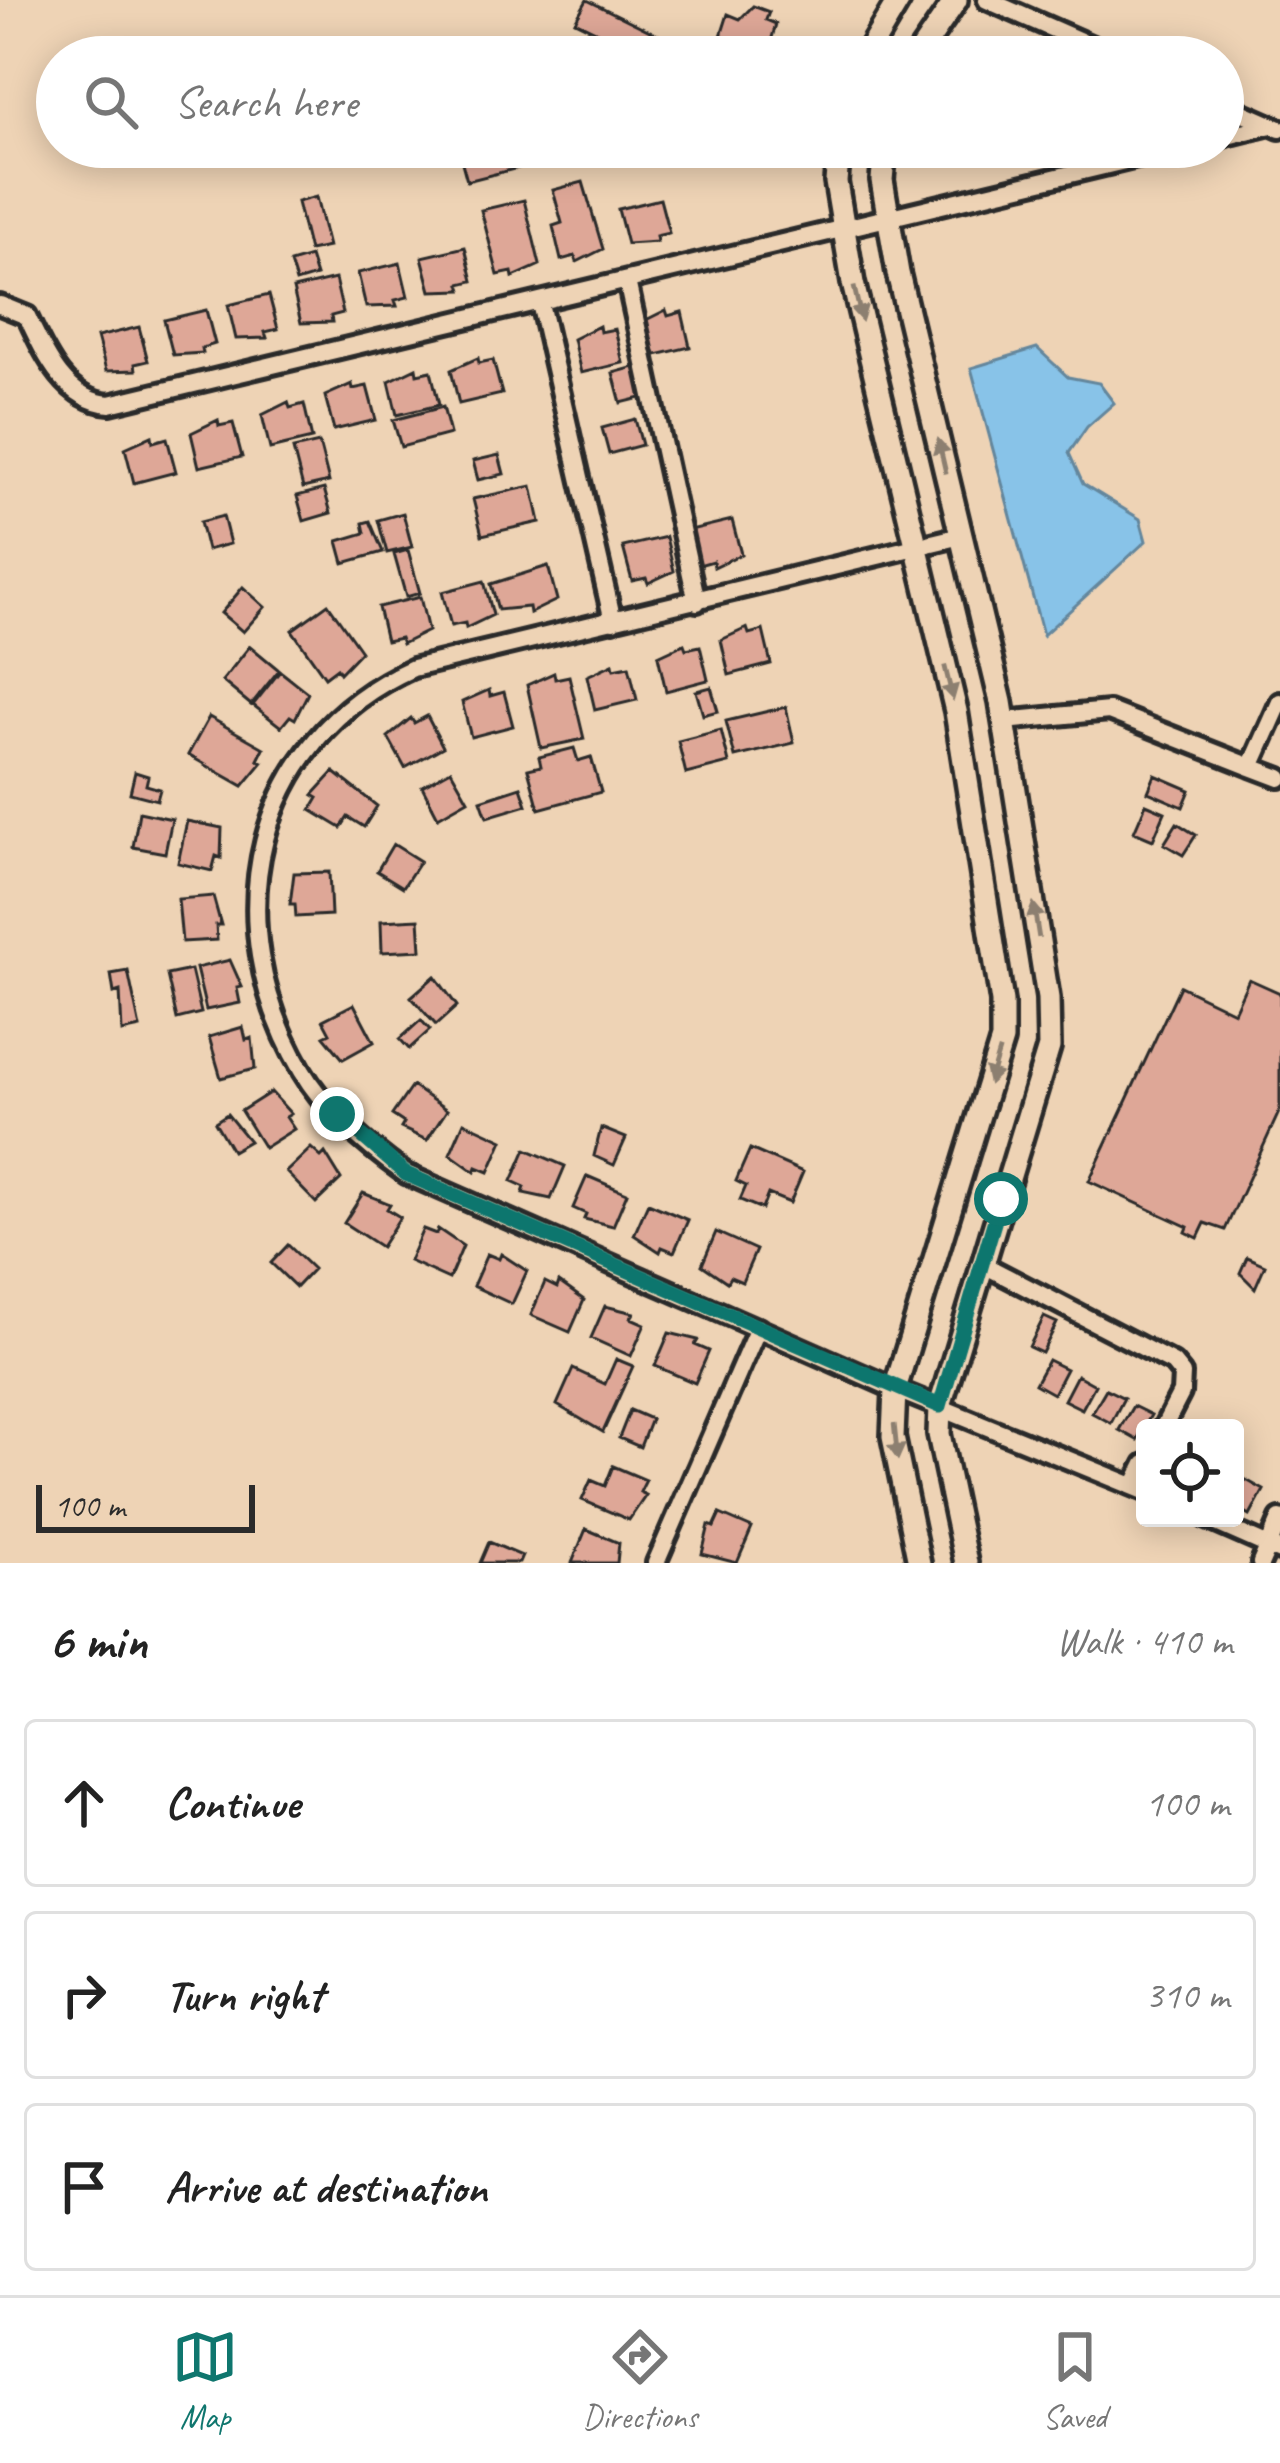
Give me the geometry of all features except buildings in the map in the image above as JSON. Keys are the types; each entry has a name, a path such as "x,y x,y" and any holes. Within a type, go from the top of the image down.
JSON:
{"street":[{"path":"878,36 899,0"},
{"path":"931,36 956,0"},
{"path":"987,0 1069,36"},
{"path":"1244,113 1276,127"},
{"path":"1244,133 1276,127"},
{"path":"837,168 844,231 956,711 1002,1002 1002,1040 895,1389 893,1437 919,1563"},
{"path":"883,168 889,219 1004,721 1048,998 1048,1047 940,1406 939,1434 966,1563"},
{"path":"0,305 27,316 47,357 72,388 93,403 110,404 1097,168"},
{"path":"627,281 698,602"},
{"path":"540,303 614,621"},
{"path":"961,536 413,668 374,686 329,720 298,760 268,818 255,875 261,948 278,1016 303,1072 373,1150 406,1174 895,1389 1136,1488"},
{"path":"1251,767 1280,702"},
{"path":"1004,721 1109,711 1280,778"},
{"path":"982,1264 1173,1363 1182,1374 1181,1393 1168,1419"},
{"path":"656,1563 758,1328"},
{"path":"1221,1527 1270,1554 1280,1519"}],"water":[{"path":"1037,348 1068,377 1099,383 1114,403 1087,427 1069,453 1083,484 1140,519 1146,541 1043,635 971,368"}],"route":[{"path":"337,1114 406,1174 940,1406 1001,1199"}]}
